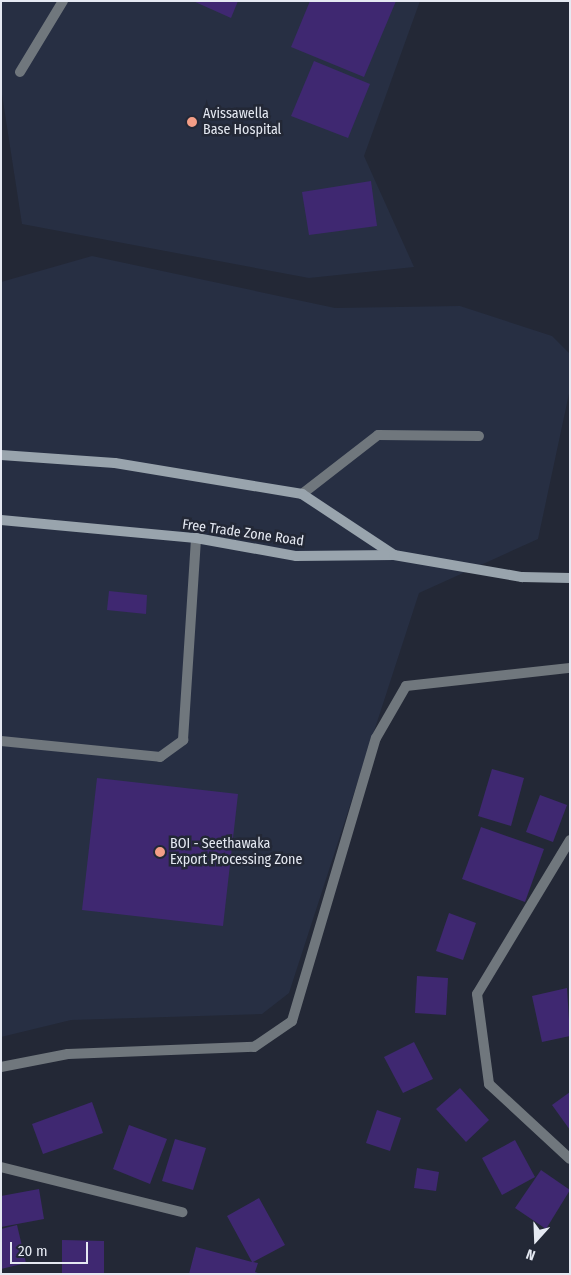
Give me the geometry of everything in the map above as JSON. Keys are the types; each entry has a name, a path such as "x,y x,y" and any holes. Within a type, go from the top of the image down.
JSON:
{"street":[{"path":"20,72 63,1"},
{"path":"302,494 378,435 479,436"},
{"path":"1,455 115,463 302,494 394,555"},
{"name":"Free Trade Zone Road","path":"1,520 196,538 296,556 394,555 522,577 570,578"},
{"path":"1,741 160,757 184,740 196,538"},
{"path":"1,1067 68,1054 254,1047 292,1020 376,738 406,686 570,668"},
{"path":"570,840 477,994 489,1084 570,1159"},
{"path":"1,1167 182,1212"}],"shaded area":[{"name":"Avissawella Base Hospital","path":"1,1 420,1 364,156 414,267 309,278 22,224 1,88"},
{"path":"92,256 335,308 460,306 552,336 570,354 570,389 538,539 419,593 289,993 262,1014 71,1020 1,1037 1,282"}],"building":[{"path":"193,1 238,1 231,18"},
{"path":"310,1 396,1 364,77 291,47"},
{"path":"314,61 370,84 348,138 291,116"},
{"path":"371,181 377,226 309,235 302,192"},
{"path":"109,591 147,595 146,614 107,610"},
{"path":"492,769 524,778 511,826 478,816"},
{"name":"BOI - Seethawaka Export Processing Zone","path":"97,778 238,794 223,926 82,910"},
{"path":"540,795 567,805 553,842 526,832"},
{"path":"481,827 544,849 525,902 462,879"},
{"path":"449,913 476,923 463,960 436,951"},
{"path":"417,976 448,978 446,1015 415,1013"},
{"path":"567,988 570,1036 542,1042 532,996"},
{"path":"414,1042 433,1079 403,1093 384,1057"},
{"path":"460,1088 489,1120 466,1142 436,1109"},
{"path":"570,1092 570,1130 552,1105"},
{"path":"92,1102 103,1133 43,1154 32,1124"},
{"path":"377,1110 401,1118 390,1151 366,1143"},
{"path":"129,1125 167,1139 150,1184 113,1169"},
{"path":"175,1139 206,1148 193,1190 162,1181"},
{"path":"515,1140 535,1177 502,1195 482,1158"},
{"path":"417,1168 439,1172 436,1191 414,1188"},
{"path":"541,1170 570,1190 546,1229 515,1208"},
{"path":"39,1189 44,1219 1,1227 1,1196"},
{"path":"259,1198 285,1245 253,1262 258,1263 255,1272 261,1274 189,1274 196,1247 252,1262 227,1216"},
{"path":"17,1225 26,1263 1,1269 1,1229"},
{"path":"62,1240 104,1241 104,1274 62,1274"}],"place":[{"name":"Avissawella Base Hospital","path":"192,122"},
{"name":"BOI - Seethawaka Export Processing Zone","path":"160,852"}]}
